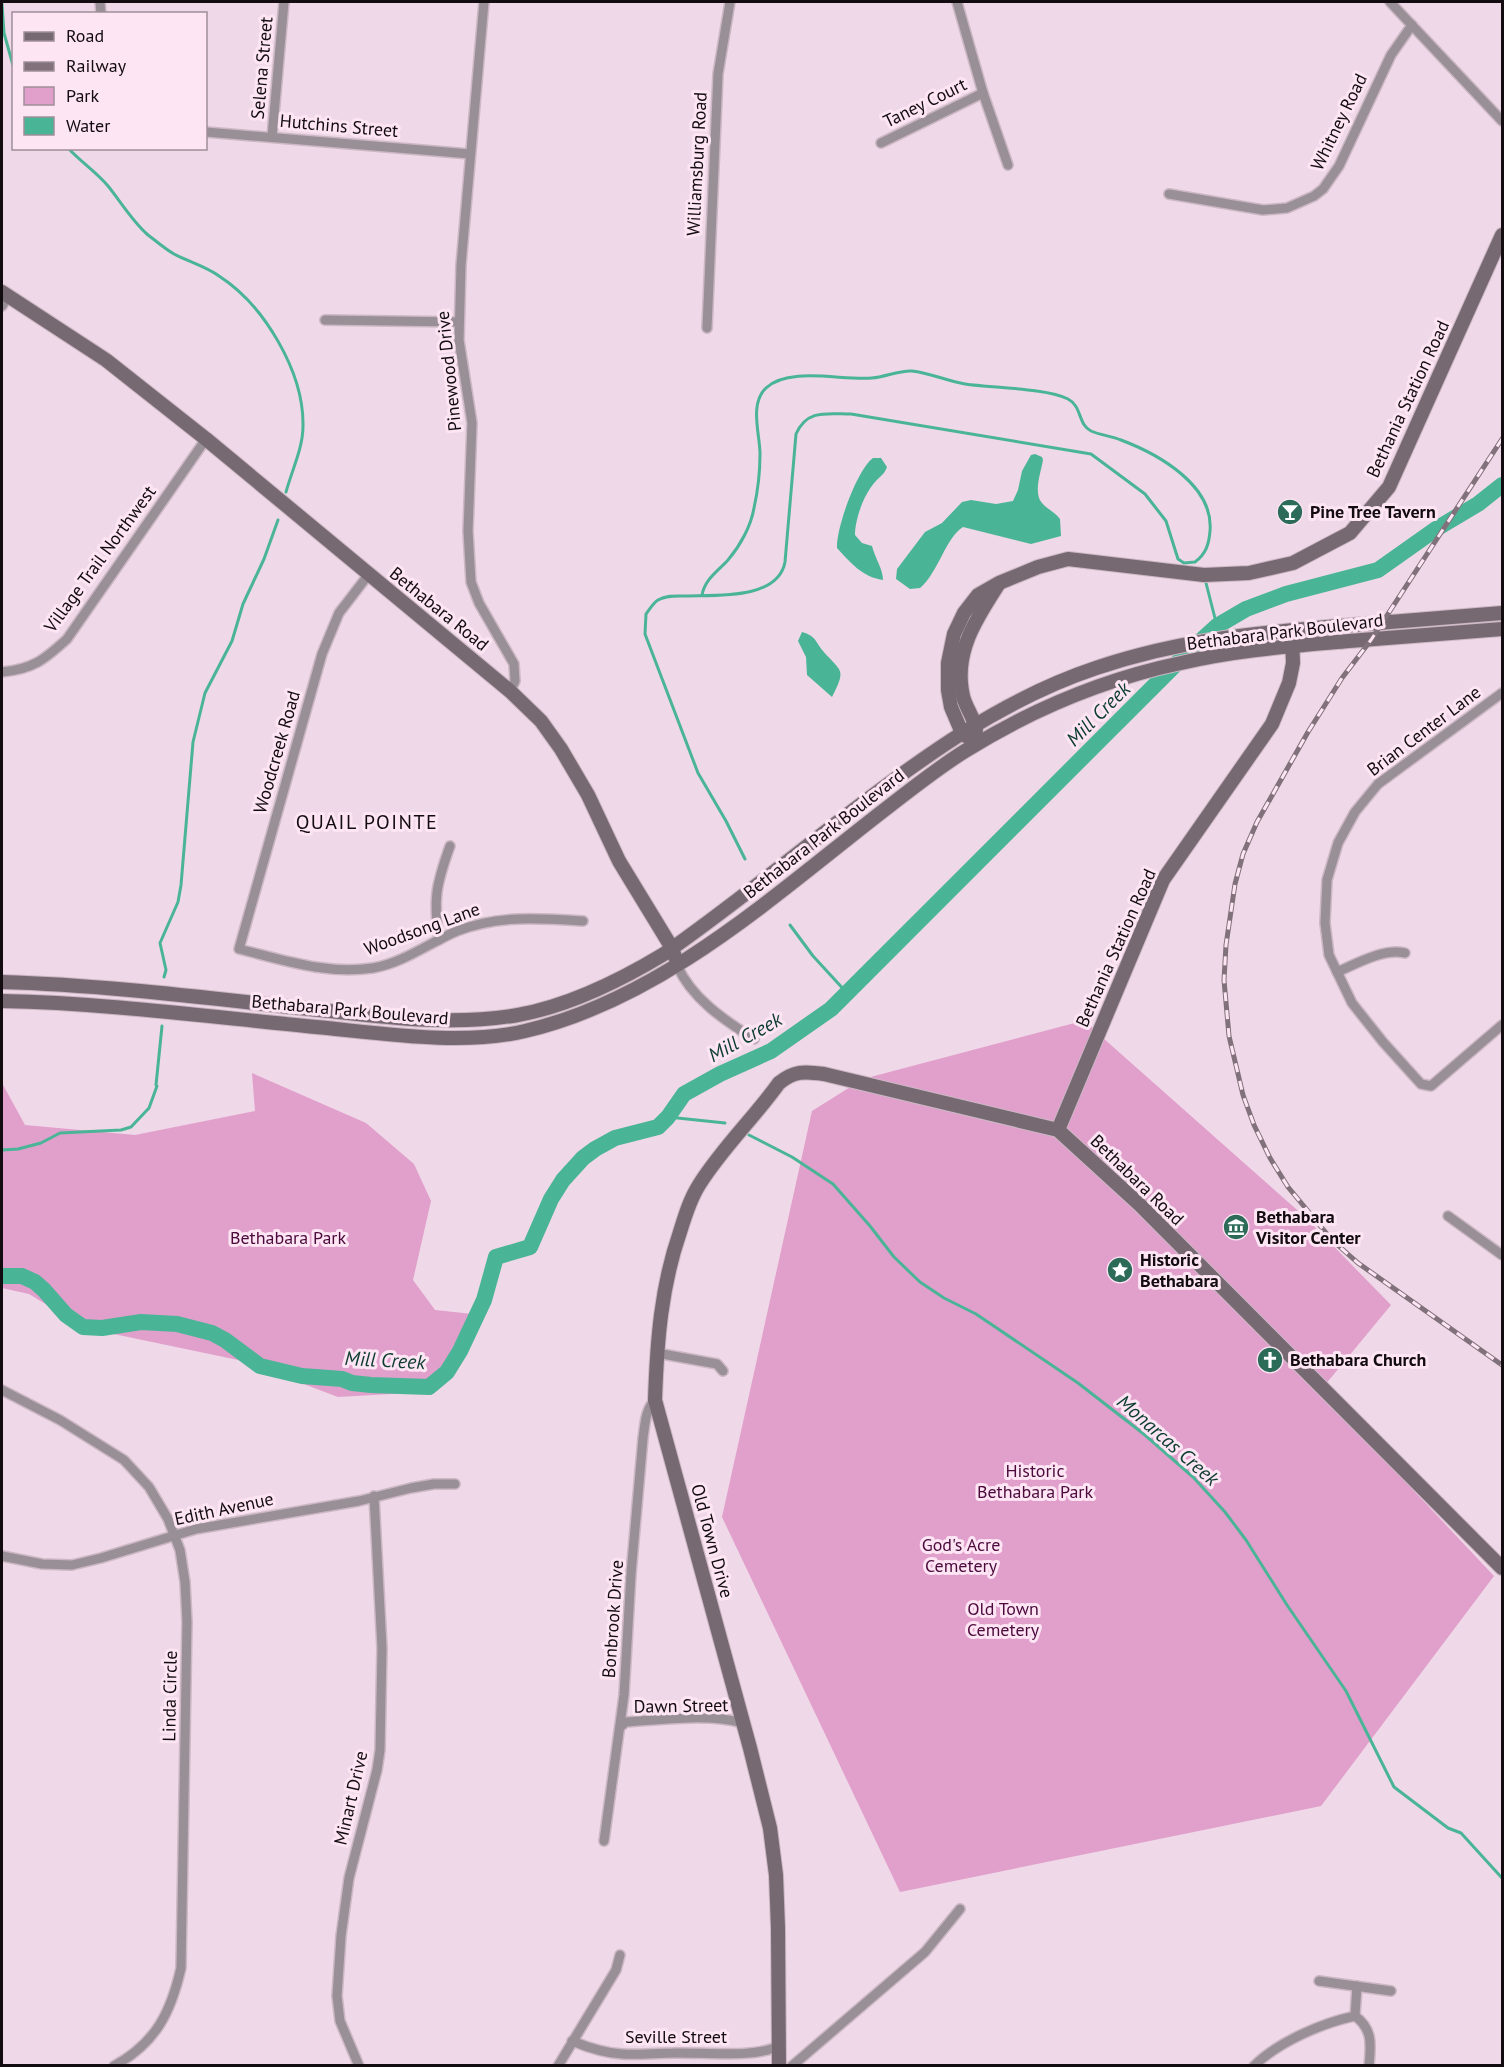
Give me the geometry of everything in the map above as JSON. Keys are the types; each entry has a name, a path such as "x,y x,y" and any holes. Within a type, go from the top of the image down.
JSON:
{"street":[{"name":"Selena Street","path":"272,137 284,2"},
{"name":"Pinewood Drive","path":"484,2 470,154 459,340 472,423 468,531 471,582 479,603 514,664 515,681 510,691"},
{"name":"Williamsburg Road","path":"707,328 717,84 730,2"},
{"path":"957,2 983,93 1008,165"},
{"path":"1390,2 1503,122"},
{"name":"Whitney Road","path":"1169,194 1263,210 1287,208 1314,196 1323,189 1339,165 1391,55 1412,25"},
{"name":"Taney Court","path":"881,143 983,93"},
{"name":"Hutchins Street","path":"207,132 470,154"},
{"name":"Bethania Station Road","path":"962,733 951,707 948,690 948,663 954,634 964,613 978,595 999,583 1038,567 1068,559 1204,575 1249,573 1293,563 1350,532 1389,487 1503,235"},
{"name":"Bethabara Road","path":"4,298 106,360 369,574 510,691 542,721 588,795 620,861 672,948 683,979 719,1016 754,1039"},
{"path":"325,320 459,322"},
{"name":"Village Trail Northwest","path":"2,672 42,661 67,639 206,440"},
{"name":"Woodcreek Road","path":"239,948 322,654 339,614 369,574"},
{"path":"977,744 975,724 963,697 962,668 967,638 999,583"},
{"name":"Bethabara Park Boulevard","path":"2,982 70,984 410,1019 486,1020 521,1014 575,998 633,973 672,948 911,766 975,724 1041,691 1094,669 1181,644 1248,634 1503,613"},
{"name":"Bethabara Park Boulevard","path":"2,1001 69,1003 409,1036 488,1037 525,1031 580,1013 640,988 677,965 767,901 922,781 977,744 1048,707 1098,686 1183,662 1232,654 1293,646 1503,628"},
{"name":"Bethania Station Road","path":"1058,1130 1163,880 1272,724 1289,683 1293,663 1292,630"},
{"name":"Brian Center Lane","path":"1503,693 1378,784 1355,812 1338,843 1327,880 1325,923 1329,955 1352,1004 1421,1083 1431,1086 1503,1025"},
{"path":"962,733 977,744"},
{"path":"439,940 435,909 438,879 450,846"},
{"name":"Woodsong Lane","path":"239,948 308,966 353,970 388,964 480,924 513,918 583,921"},
{"path":"1337,972 1396,951 1404,953"},
{"name":"Bethabara Road","path":"804,1071 1058,1130 1138,1204 1503,1568"},
{"name":"Old Town Drive","path":"779,2066 776,1875 770,1828 655,1400 663,1290 688,1207 712,1165 779,1083 795,1072 804,1071"},
{"path":"1448,1216 1502,1252"},
{"path":"657,1353 717,1364 723,1371"},
{"name":"Linda Circle","path":"2,1390 60,1420 124,1460 149,1487 168,1519 176,1536 185,1582 187,1622 181,1968 174,1997 161,2024 142,2047 114,2066"},
{"name":"Bonbrook Drive","path":"604,1841 627,1667 631,1574 643,1438 646,1418 655,1400"},
{"name":"Edith Avenue","path":"2,1556 42,1564 72,1565 242,1520 359,1501 434,1484 455,1484"},
{"name":"Minart Drive","path":"359,2066 340,2020 337,1996 341,1936 349,1878 380,1750 382,1648 374,1497"},
{"name":"Dawn Street","path":"621,1726 626,1722 684,1719 730,1719 742,1723"},
{"path":"792,2066 925,1952 960,1909"},
{"path":"558,2066 616,1970 620,1955"},
{"path":"1319,1981 1391,1991"},
{"path":"1355,2016 1357,1986"},
{"path":"1254,2066 1272,2051 1311,2031 1332,2021 1355,2016"},
{"path":"1355,2016 1365,2024 1371,2040 1369,2066"},
{"name":"Seville Street","path":"572,2042 594,2050 622,2054 700,2052 751,2054 780,2046"}],"green space":[{"name":"Historic Bethabara Park","path":"1086,1020 1094,1030 1305,1217 1391,1305 1320,1391 1494,1576 1321,1806 900,1892 722,1517 812,1111 863,1079"},
{"name":"Bethabara Park","path":"252,1073 366,1123 414,1164 431,1201 413,1280 435,1310 482,1315 456,1363 426,1392 338,1397 243,1361 85,1328 29,1294 2,1288 2,1083 25,1125 135,1135 255,1111"}],"water":[{"path":"1035,454 1043,460 1038,482 1039,499 1060,519 1061,536 1031,544 963,527 952,539 932,574 920,588 910,589 896,579 897,569 925,532 942,523 962,502 971,500 996,504 1013,501 1022,471 1031,455"},
{"path":"873,458 881,458 887,467 864,500 855,535 862,543 872,546 883,580 863,572 837,548 840,527 854,486"},
{"path":"802,632 815,639 840,671 839,681 832,697 807,675 806,657 798,641"}],"waterway":[{"path":"2,4 4,33 12,62"},
{"path":"70,150 113,192 142,230 171,252 214,273 236,289 266,322 289,362 302,405 303,434 286,492"},
{"path":"702,595 709,580 737,548 753,515 760,468 758,402 766,388 776,381 788,378 802,376 872,378 912,371 965,384 1033,390 1059,395 1076,406 1084,424 1091,431 1136,446 1181,473 1203,499 1209,514 1209,540 1202,556 1195,562 1184,563 1178,559 1166,521 1145,494 1091,454 851,414 826,414 806,420 796,434 785,562 780,574 771,583 744,593 664,597 656,601 646,614 645,634 698,773 745,859"},
{"name":"Mill Creek","path":"2,1276 22,1276 35,1282 66,1315 83,1327 102,1328 141,1322 177,1324 212,1333 260,1366 302,1376 342,1379 352,1383 429,1387 447,1372 460,1351 484,1300 496,1257 530,1247 551,1199 563,1180 583,1158 615,1138 658,1127 684,1094 720,1074 771,1051 831,1009 1182,658 1217,626 1246,609 1286,594 1378,570 1436,529 1478,504 1502,485"},
{"path":"164,977 166,970 160,943 178,902 193,742 205,693 232,641 243,604 264,559 278,520"},
{"path":"1206,583 1217,626"},
{"path":"790,925 813,956 847,993"},
{"path":"2,1150 18,1149 41,1143 60,1133 121,1130 131,1127 149,1108 157,1086 162,1026"},
{"name":"Monarcas Creek","path":"668,1117 725,1123"},
{"name":"Monarcas Creek","path":"749,1135 792,1157 833,1184 894,1257 920,1282 944,1298 976,1314 1078,1383 1145,1435 1193,1477 1225,1512 1246,1540 1346,1691 1394,1787 1448,1828 1461,1833 1502,1878"}],"railway":[{"path":"1502,439 1371,640 1342,678 1308,732 1257,822 1243,854 1235,884 1226,945 1224,980 1229,1036 1243,1095 1270,1158 1288,1187 1332,1240 1358,1263 1502,1365"}],"place":[{"name":"Pine Tree Tavern","path":"1290,512"},
{"name":"Bethabara Visitor Center","path":"1236,1227"},
{"name":"Historic Bethabara","path":"1120,1270"},
{"name":"Bethabara Church","path":"1270,1360"}],"district":[{"name":"QUAIL POINTE","path":"367,822"}],"park label":[{"name":"God's Acre Cemetery","path":"961,1555"},
{"name":"Old Town Cemetery","path":"1003,1619"}]}
